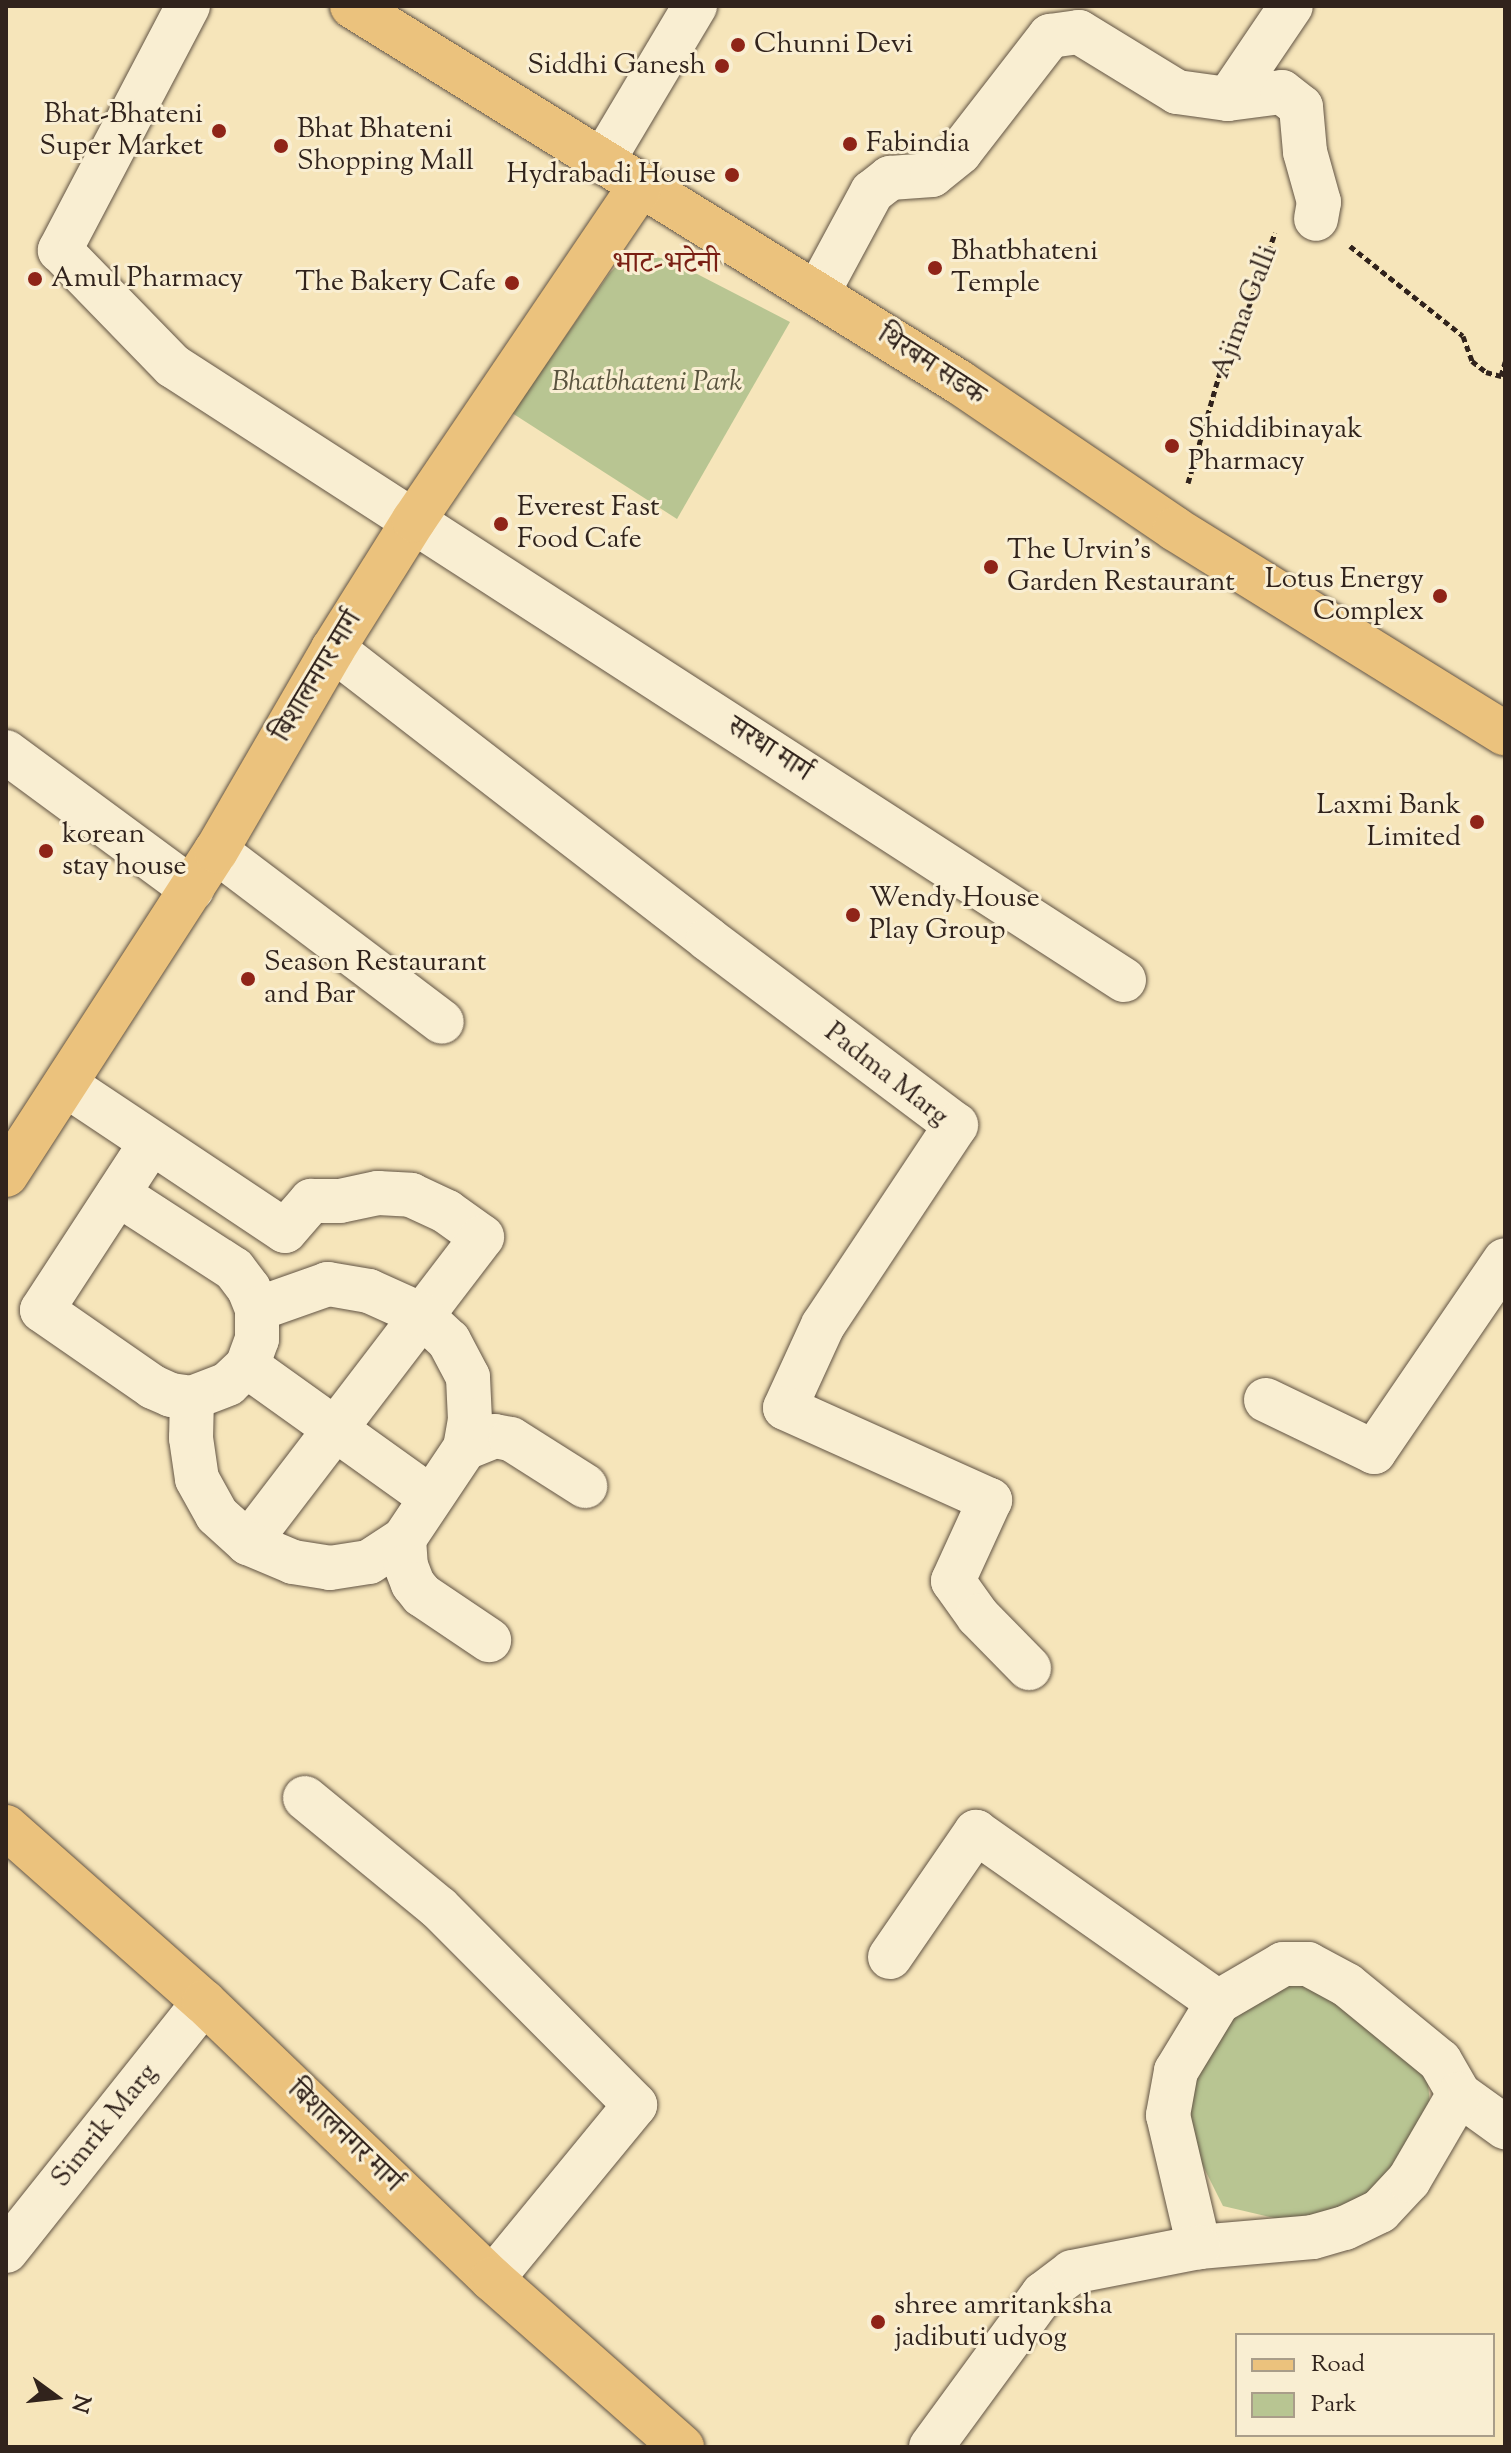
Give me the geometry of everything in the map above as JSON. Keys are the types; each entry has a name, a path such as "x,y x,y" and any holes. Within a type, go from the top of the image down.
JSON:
{"main road":[{"name":"थिरबम सडक","path":"352,6 959,382 1175,529 1505,734"},
{"name":"बिशालनगर मार्ग","path":"6,1175 216,851 333,649 414,520 640,186"},
{"name":"बिशालनगर मार्ग","path":"6,1827 204,2002 492,2279 682,2447"}],"street":[{"name":"सरधा मार्ग","path":"188,6 60,250 173,366 1124,980"},
{"path":"602,162 695,6"},
{"path":"1228,99 1291,6"},
{"path":"817,294 872,192 890,178 932,175 960,152 1050,36 1079,32 1177,92 1228,99 1282,92 1301,107 1305,152 1319,202 1316,219"},
{"name":"Padma Marg","path":"333,649 695,929 956,1125 823,1325 785,1408 990,1500 953,1581 978,1616 1029,1668"},
{"path":"6,752 192,889"},
{"path":"216,851 442,1022"},
{"path":"66,1085 285,1231 311,1201 340,1201 378,1193 411,1195 447,1212 482,1237 420,1314 248,1543"},
{"path":"118,1194 234,1269 249,1289 257,1309 257,1339 247,1366 228,1384 192,1398 171,1395 153,1387 42,1310 151,1143"},
{"path":"1266,1400 1374,1452 1505,1260"},
{"path":"192,1398 191,1438 197,1479 217,1515 248,1543 293,1562 330,1568 369,1562 404,1539 465,1448 470,1420 468,1377 449,1341 420,1314 369,1291 328,1284 257,1309"},
{"path":"247,1366 430,1497"},
{"path":"465,1448 495,1436 511,1439 585,1486"},
{"path":"404,1539 406,1566 413,1584 422,1595 489,1640"},
{"path":"305,1798 439,1908 635,2105 492,2279"},
{"path":"890,1957 976,1832 1218,2002"},
{"path":"1199,2247 1168,2115 1176,2071 1218,2002 1283,1964 1308,1964 1347,1985 1440,2061 1459,2094 1505,2127"},
{"name":"Simrik Marg","path":"6,2251 204,2002"},
{"path":"931,2447 1043,2294 1072,2272 1199,2247 1313,2237 1345,2228 1380,2211 1409,2180 1459,2094"}],"path":[{"path":"1316,219 1463,336 1472,361 1479,367 1501,376 1505,362"},
{"name":"Ajima Galli","path":"1175,529 1220,372 1225,374 1277,226 1316,219"}],"green space":[{"name":"Bhatbhateni Park","path":"651,256 670,260 790,322 677,519 512,413 609,274 620,262"},
{"path":"1284,1982 1308,1983 1420,2068 1428,2084 1430,2104 1374,2195 1356,2210 1279,2219 1223,2206 1185,2130 1194,2064 1219,2028"}],"place":[{"name":"Chunni Devi","path":"738,45"},
{"name":"Siddhi Ganesh","path":"722,66"},
{"name":"Bhat-Bhateni Super Market","path":"219,131"},
{"name":"Fabindia","path":"850,144"},
{"name":"Bhat Bhateni Shopping Mall","path":"281,146"},
{"name":"Hydrabadi House","path":"732,175"},
{"name":"Bhatbhateni Temple","path":"935,268"},
{"name":"Amul Pharmacy","path":"35,279"},
{"name":"The Bakery Cafe","path":"512,283"},
{"name":"Shiddibinayak Pharmacy","path":"1172,446"},
{"name":"Everest Fast Food Cafe","path":"501,524"},
{"name":"The Urvin's Garden Restaurant","path":"991,567"},
{"name":"Lotus Energy Complex","path":"1440,596"},
{"name":"Laxmi Bank Limited","path":"1477,822"},
{"name":"korean stay house","path":"46,851"},
{"name":"Wendy House Play Group","path":"853,915"},
{"name":"Season Restaurant and Bar","path":"248,979"},
{"name":"shree amritanksha jadibuti udyog","path":"878,2322"}],"district":[{"name":"भाट-भटेनी","path":"666,265"}]}
